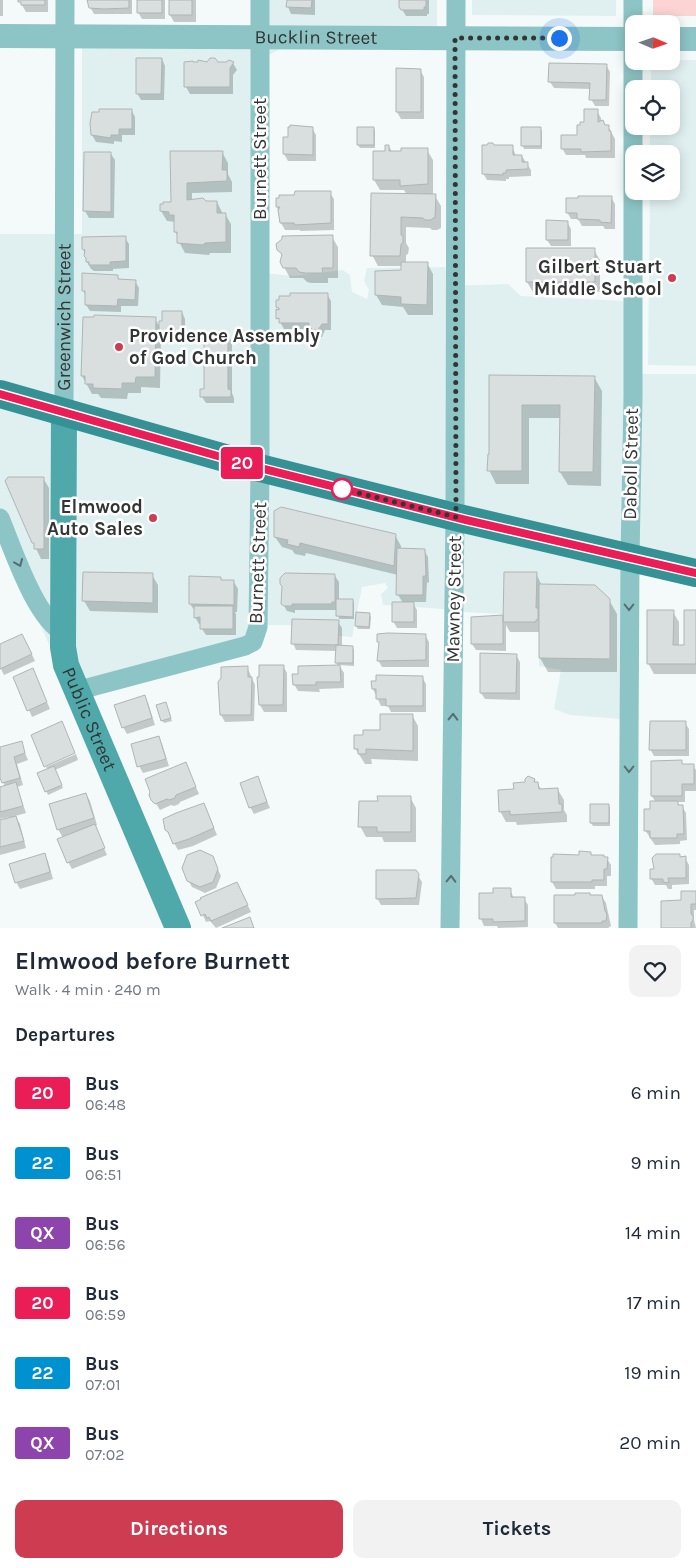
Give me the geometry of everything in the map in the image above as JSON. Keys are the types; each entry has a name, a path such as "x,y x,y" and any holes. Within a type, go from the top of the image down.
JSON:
{"main road":[{"path":"0,394 260,468 456,517 696,573"},
{"name":"Greenwich Street","path":"64,412 64,633"},
{"name":"Public Street","path":"64,633 64,660 178,928"}],"street":[{"name":"Greenwich Street","path":"64,412 65,0"},
{"name":"Burnett Street","path":"76,691 245,646 253,642 258,627 260,0"},
{"name":"Mawney Street","path":"450,928 456,517 456,0"},
{"name":"Daboll Street","path":"633,0 633,15"},
{"name":"Bucklin Street","path":"0,36 625,39"},
{"path":"680,39 696,39"},
{"name":"Daboll Street","path":"628,928 633,397 633,70"},
{"path":"0,518 37,604 55,629 64,633"}],"shaded area":[{"path":"266,0 437,0 437,40 301,38 254,63 254,272 294,276 343,270 350,275 352,292 367,299 369,290 364,281 367,268 445,267 449,286 508,284 521,296 625,301 625,374 696,374 696,577 628,560 620,719 570,715 554,709 561,670 539,666 539,616 383,605 381,594 388,588 385,583 362,587 352,637 318,634 310,625 253,625 243,643 73,698 0,534 0,234 82,234 82,45 254,46"},
{"path":"472,0 616,0 616,16 472,15"},
{"path":"653,0 696,0 696,16 653,15"},
{"name":"Gilbert Stuart Middle School","path":"680,60 696,60 696,366 648,365 650,200 680,200 680,145 650,145 650,135 680,135 680,80 651,80 651,70 680,70"}],"building":[{"path":"18,0 45,0 45,5 21,5 21,2 18,2"},
{"path":"87,0 129,0 129,8 89,8"},
{"path":"137,0 162,0 162,13 137,13"},
{"path":"169,0 192,0 192,15 169,15"},
{"path":"287,0 312,0 311,8 286,7"},
{"path":"399,0 426,0 426,7 424,7 424,10 401,10"},
{"path":"136,58 162,58 161,94 136,94"},
{"path":"210,58 215,58 218,62 229,60 234,62 230,68 230,87 184,87 184,62 198,62 198,60 207,62"},
{"path":"549,63 607,64 606,100 589,100 590,83 548,82"},
{"path":"396,68 421,69 421,112 396,112"},
{"path":"99,109 132,109 132,129 119,129 119,135 111,135 111,138 91,135 90,123 92,112 99,112"},
{"path":"584,109 598,109 598,122 603,120 605,125 609,125 609,131 611,131 611,151 581,152 581,149 561,149 561,135 577,135 577,125 580,125 580,122 584,122"},
{"path":"290,125 313,127 313,155 283,154 283,137 288,137 288,127"},
{"path":"357,127 374,127 374,145 357,145"},
{"path":"521,127 541,127 541,146 521,146"},
{"path":"488,143 493,143 494,145 513,145 513,155 522,155 522,162 528,162 528,169 506,170 506,173 503,173 503,175 482,174 482,145 487,145"},
{"path":"385,145 389,145 389,151 401,151 401,148 428,148 428,184 400,186 400,180 373,180 373,151 385,151"},
{"path":"170,151 223,151 222,170 227,170 227,181 187,183 187,200 203,198 206,201 217,201 217,213 226,213 226,242 205,243 203,245 177,243 177,232 174,232 174,215 169,215 169,212 160,211 160,204 171,202"},
{"path":"84,152 111,152 111,212 83,211"},
{"path":"295,191 331,191 331,223 295,225 294,223 280,223 278,210 280,207 276,207 276,198 279,198 279,195 294,195"},
{"path":"371,193 436,194 435,218 425,220 423,218 401,217 403,243 401,244 400,256 370,256"},
{"path":"578,196 612,196 611,223 600,222 600,220 577,219 577,213 566,213 566,198 578,198"},
{"path":"546,220 568,221 568,240 546,240"},
{"path":"333,235 333,268 322,268 323,273 305,273 299,272 296,268 283,268 280,262 282,254 277,250 276,244 282,239 282,236"},
{"path":"126,236 126,261 110,262 110,265 89,265 89,262 86,262 85,250 82,249 82,237"},
{"path":"526,248 595,248 595,282 526,282"},
{"path":"401,262 428,262 427,305 401,304 401,297 375,295 375,271 401,270"},
{"path":"82,273 118,275 118,279 136,280 135,300 118,299 117,306 85,305 85,291 82,291"},
{"path":"290,293 328,293 328,324 322,324 318,330 313,330 309,327 309,323 279,323 279,318 276,319 276,309 279,310 279,308 276,307 276,300 279,300 279,296 290,296"},
{"path":"162,311 182,311 182,335 159,334 159,321 162,321"},
{"name":"Providence Assembly of God Church","path":"94,315 156,317 155,377 136,377 135,383 122,383 122,389 93,388 93,384 85,384 85,376 81,376 83,317 94,317"},
{"path":"204,334 228,334 228,389 231,390 231,397 200,397 200,389 204,389"},
{"path":"489,375 595,376 593,472 559,472 560,405 522,405 522,471 487,471 489,454"},
{"path":"8,477 44,477 44,549 34,549 34,543 32,543 5,481"},
{"path":"281,507 396,534 394,566 300,543 299,547 287,544 288,540 274,537 274,511"},
{"path":"397,548 425,549 426,576 423,576 423,595 396,595"},
{"path":"83,572 153,573 153,603 82,601"},
{"path":"504,572 537,572 536,608 538,608 538,619 536,622 503,622"},
{"path":"285,573 335,574 335,602 332,602 332,604 292,604 292,606 284,606 281,604 282,586 280,578"},
{"path":"189,576 221,577 221,580 234,580 234,605 189,604"},
{"path":"539,584 595,585 610,599 610,659 539,658"},
{"path":"336,599 353,599 353,617 336,616"},
{"path":"392,602 414,602 414,622 392,622"},
{"path":"194,606 233,606 233,629 200,629 200,617 194,618"},
{"path":"647,610 674,610 673,645 684,645 684,610 696,610 696,664 647,664"},
{"path":"356,612 370,613 369,627 355,626"},
{"path":"503,615 503,644 471,644 471,617"},
{"path":"292,619 339,620 338,645 291,644"},
{"path":"22,634 32,654 0,669 0,644"},
{"path":"377,634 426,634 426,660 377,661 379,642 377,642"},
{"path":"336,645 353,646 353,663 335,663"},
{"path":"480,653 517,654 516,693 480,693"},
{"path":"259,665 284,665 283,705 259,705 257,677 259,677"},
{"path":"340,665 341,682 316,682 316,685 293,685 292,674 298,674 298,666"},
{"path":"248,666 248,677 252,677 251,715 220,715 218,682 221,678 221,667"},
{"path":"33,668 47,702 27,711 13,677"},
{"path":"376,675 423,676 423,706 386,706 386,699 376,699 376,689 372,689 371,681 376,681"},
{"path":"145,695 152,718 122,728 114,705"},
{"path":"166,702 171,718 161,721 156,705"},
{"path":"380,714 413,714 413,751 366,749 366,754 358,754 358,749 354,749 354,735 363,735 363,730 380,730"},
{"path":"62,721 75,753 44,767 31,735"},
{"path":"650,721 686,721 686,750 649,750"},
{"path":"159,736 166,759 137,767 131,744"},
{"path":"22,741 25,753 14,757 20,778 2,783 0,778 0,747"},
{"path":"682,760 682,764 694,764 694,784 682,784 682,796 651,796 651,761"},
{"path":"186,762 196,787 176,795 175,798 155,804 149,795 150,792 145,779"},
{"path":"54,766 62,785 45,792 37,773"},
{"path":"258,776 267,802 249,808 240,783"},
{"path":"528,776 535,779 534,782 538,782 539,789 558,788 559,804 562,804 562,812 510,815 510,811 499,812 498,790 514,789 513,783 525,782"},
{"path":"16,782 23,806 0,812 0,787"},
{"path":"86,793 94,818 57,830 49,804"},
{"path":"377,796 411,796 411,832 377,832 377,827 358,827 359,801 378,801"},
{"path":"650,801 678,801 678,805 683,805 684,834 677,834 677,838 650,838 650,831 644,831 644,809 650,809"},
{"path":"204,803 214,828 173,844 168,832 165,830 163,819"},
{"path":"590,804 609,804 609,823 590,823"},
{"path":"16,816 24,841 0,847 0,820"},
{"path":"95,824 105,848 67,863 57,839"},
{"path":"200,850 213,856 218,869 213,882 200,887 187,881 182,868 187,855"},
{"path":"579,851 608,857 607,869 604,869 604,880 592,880 592,882 551,882 551,857 553,857 553,854 579,855"},
{"path":"45,853 50,872 15,883 9,864"},
{"path":"656,854 680,854 680,857 686,856 686,878 668,878 669,883 663,882 663,879 650,879 650,869 654,869 652,858"},
{"path":"376,870 416,870 419,874 416,898 376,899"},
{"path":"237,882 248,905 211,921 205,914 201,916 195,902"},
{"path":"493,888 511,888 511,897 525,897 525,921 493,922 493,919 479,919 479,893 493,893"},
{"path":"681,891 696,891 696,904 691,904 693,920 691,928 661,928 661,901 681,900"},
{"path":"575,893 602,895 607,914 606,921 602,921 602,923 554,923 554,895 575,895"},
{"path":"250,917 254,928 222,928"}],"bus line":[{"name":"20","path":"0,394 260,468 466,520 696,573"}],"place":[{"name":"Gilbert Stuart Middle School","path":"672,278"},
{"name":"Providence Assembly of God Church","path":"119,347"},
{"name":"Elmwood Auto Sales","path":"153,518"}],"route":[{"path":"342,489 456,517 455,38 559,38"}]}
